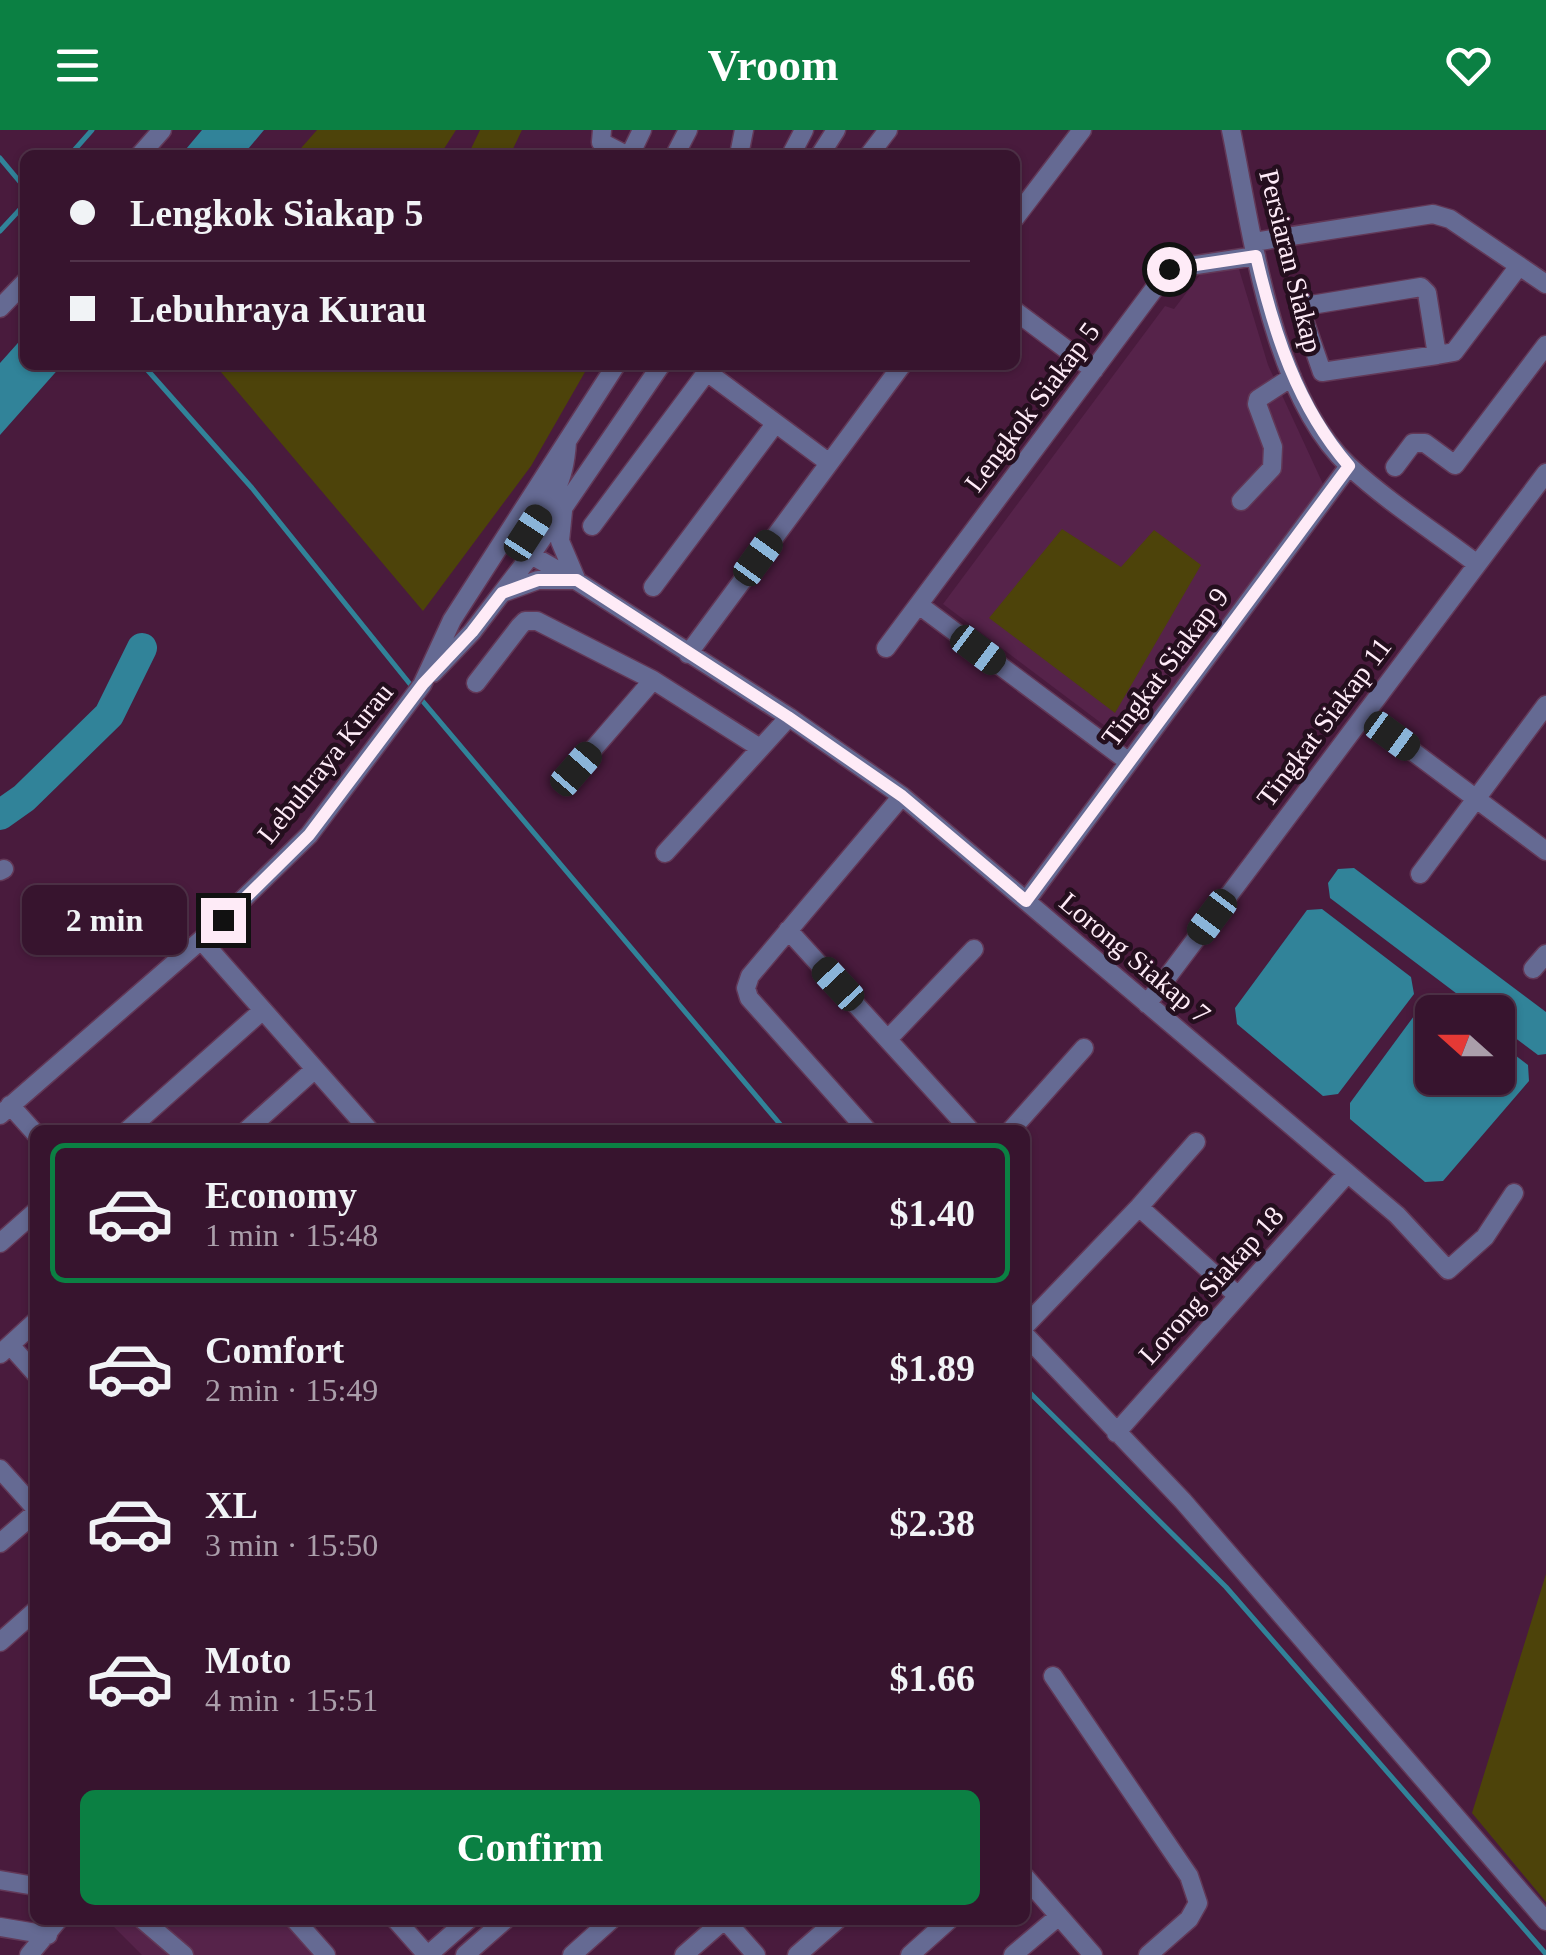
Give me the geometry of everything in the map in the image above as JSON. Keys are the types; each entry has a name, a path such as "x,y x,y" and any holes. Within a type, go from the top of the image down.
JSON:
{"street":[{"path":"144,150 162,130"},
{"path":"602,130 602,142 618,150"},
{"path":"873,150 888,130"},
{"path":"1020,211 1082,130"},
{"name":"Persiaran Siakap","path":"1231,130 1255,249 1292,377 1316,423 1349,466 1477,564"},
{"name":"Lengkok Siakap 5","path":"886,648 1169,269 1433,214 1450,219 1546,284"},
{"path":"1438,354 1427,293 1421,287 1311,305 1302,314 1322,372 1454,352 1519,266"},
{"path":"0,308 20,287"},
{"path":"1020,315 1094,370"},
{"path":"1395,467 1413,443 1425,443 1455,465 1546,346"},
{"path":"613,370 608,388 612,397 627,403 641,396"},
{"name":"Lebuhraya Kurau","path":"422,684 452,620 613,370"},
{"name":"Lebuhraya Kurau","path":"5,1110 201,940 309,835 422,684 472,632 502,593 658,370"},
{"path":"592,526 709,370"},
{"path":"712,370 775,424 828,462"},
{"path":"688,654 898,370"},
{"path":"1240,501 1272,468 1273,447 1258,398 1292,377"},
{"path":"653,587 775,424"},
{"path":"530,555 528,533 558,486 568,442"},
{"name":"Tingkat Siakap 9","path":"1026,901 1349,466"},
{"name":"Tingkat Siakap 11","path":"1146,1004 1546,473"},
{"path":"502,593 538,580 577,580 560,541 565,501"},
{"name":"Lorong Siakap 7","path":"530,555 577,580 902,796 1396,1215 1448,1270 1485,1237 1514,1193"},
{"path":"918,605 1129,762"},
{"path":"476,683 526,620 537,621 653,680 760,748"},
{"path":"576,769 653,680"},
{"path":"1420,874 1546,705"},
{"path":"1364,715 1546,851"},
{"path":"665,853 788,717"},
{"path":"863,1125 750,998 746,988 750,976 902,796"},
{"path":"788,930 966,1125"},
{"path":"201,940 364,1125"},
{"path":"889,1038 974,949"},
{"path":"1533,969 1546,954"},
{"path":"134,1125 263,1010"},
{"path":"1015,1125 1084,1048"},
{"path":"255,1125 315,1069"},
{"path":"5,1110 30,1129"},
{"path":"1030,1321 1196,1142"},
{"name":"Lorong Siakap 18","path":"1116,1433 1348,1174"},
{"path":"1139,1207 1237,1295"},
{"path":"0,1242 30,1216"},
{"path":"30,1327 5,1350 30,1369"},
{"path":"1030,1340 1182,1502 1546,1921"},
{"path":"0,1468 30,1505"},
{"path":"0,1543 30,1516"},
{"path":"0,1642 30,1615"},
{"path":"1053,1676 1190,1876 1198,1903 1171,1948 1148,1955"},
{"path":"0,1880 30,1885"},
{"path":"1030,1884 1093,1955"},
{"path":"1014,1955 1059,1916"},
{"path":"150,1925 184,1955"},
{"path":"300,1925 326,1955"},
{"path":"400,1925 427,1955 462,1925"},
{"path":"465,1955 499,1925"},
{"path":"572,1955 605,1925"},
{"path":"684,1955 719,1925"},
{"path":"729,1925 756,1955"},
{"path":"797,1955 831,1925"},
{"path":"910,1955 943,1925"},
{"path":"0,1927 53,1928"},
{"path":"30,1955 53,1928"}],"shaded area":[{"path":"317,130 456,130 443,150 299,150"},
{"path":"480,130 522,130 512,150 470,150"},
{"path":"1238,266 1268,365 1323,484 1143,730 1117,735 943,604 1165,306 1174,309 1203,271"},
{"path":"219,370 586,370 531,466 423,611"},
{"path":"1062,529 1121,567 1154,530 1201,565 1115,713 989,618"},
{"path":"1546,1574 1546,1902 1472,1813"},
{"path":"106,1925 302,1925 328,1955 142,1955 114,1927"}],"water":[{"path":"202,130 264,130 247,150 185,150"},
{"path":"20,341 20,370 58,370 0,435 0,363"},
{"path":"1354,868 1546,1012 1546,1054 1538,1055 1515,1038 1515,995 1458,995 1330,898 1328,883 1338,869"},
{"path":"1322,909 1411,977 1414,994 1338,1094 1323,1096 1237,1024 1235,1008 1307,910"},
{"path":"1415,1015 1415,1095 1515,1095 1515,1055 1528,1065 1529,1081 1443,1181 1425,1182 1350,1119 1350,1103"}],"waterway":[{"path":"74,150 92,130"},
{"path":"0,158 20,182"},
{"path":"0,231 20,209"},
{"path":"147,370 252,488 414,689"},
{"path":"0,815 24,798 109,715 142,648"},
{"path":"420,698 781,1125"},
{"path":"1030,1393 1226,1587 1546,1954"}],"route":[{"path":"223,920 309,835 423,684 502,593 522,584 557,579 577,580 788,717 902,796 1026,901 1349,466 1316,423 1292,377 1256,256 1169,269"}]}
